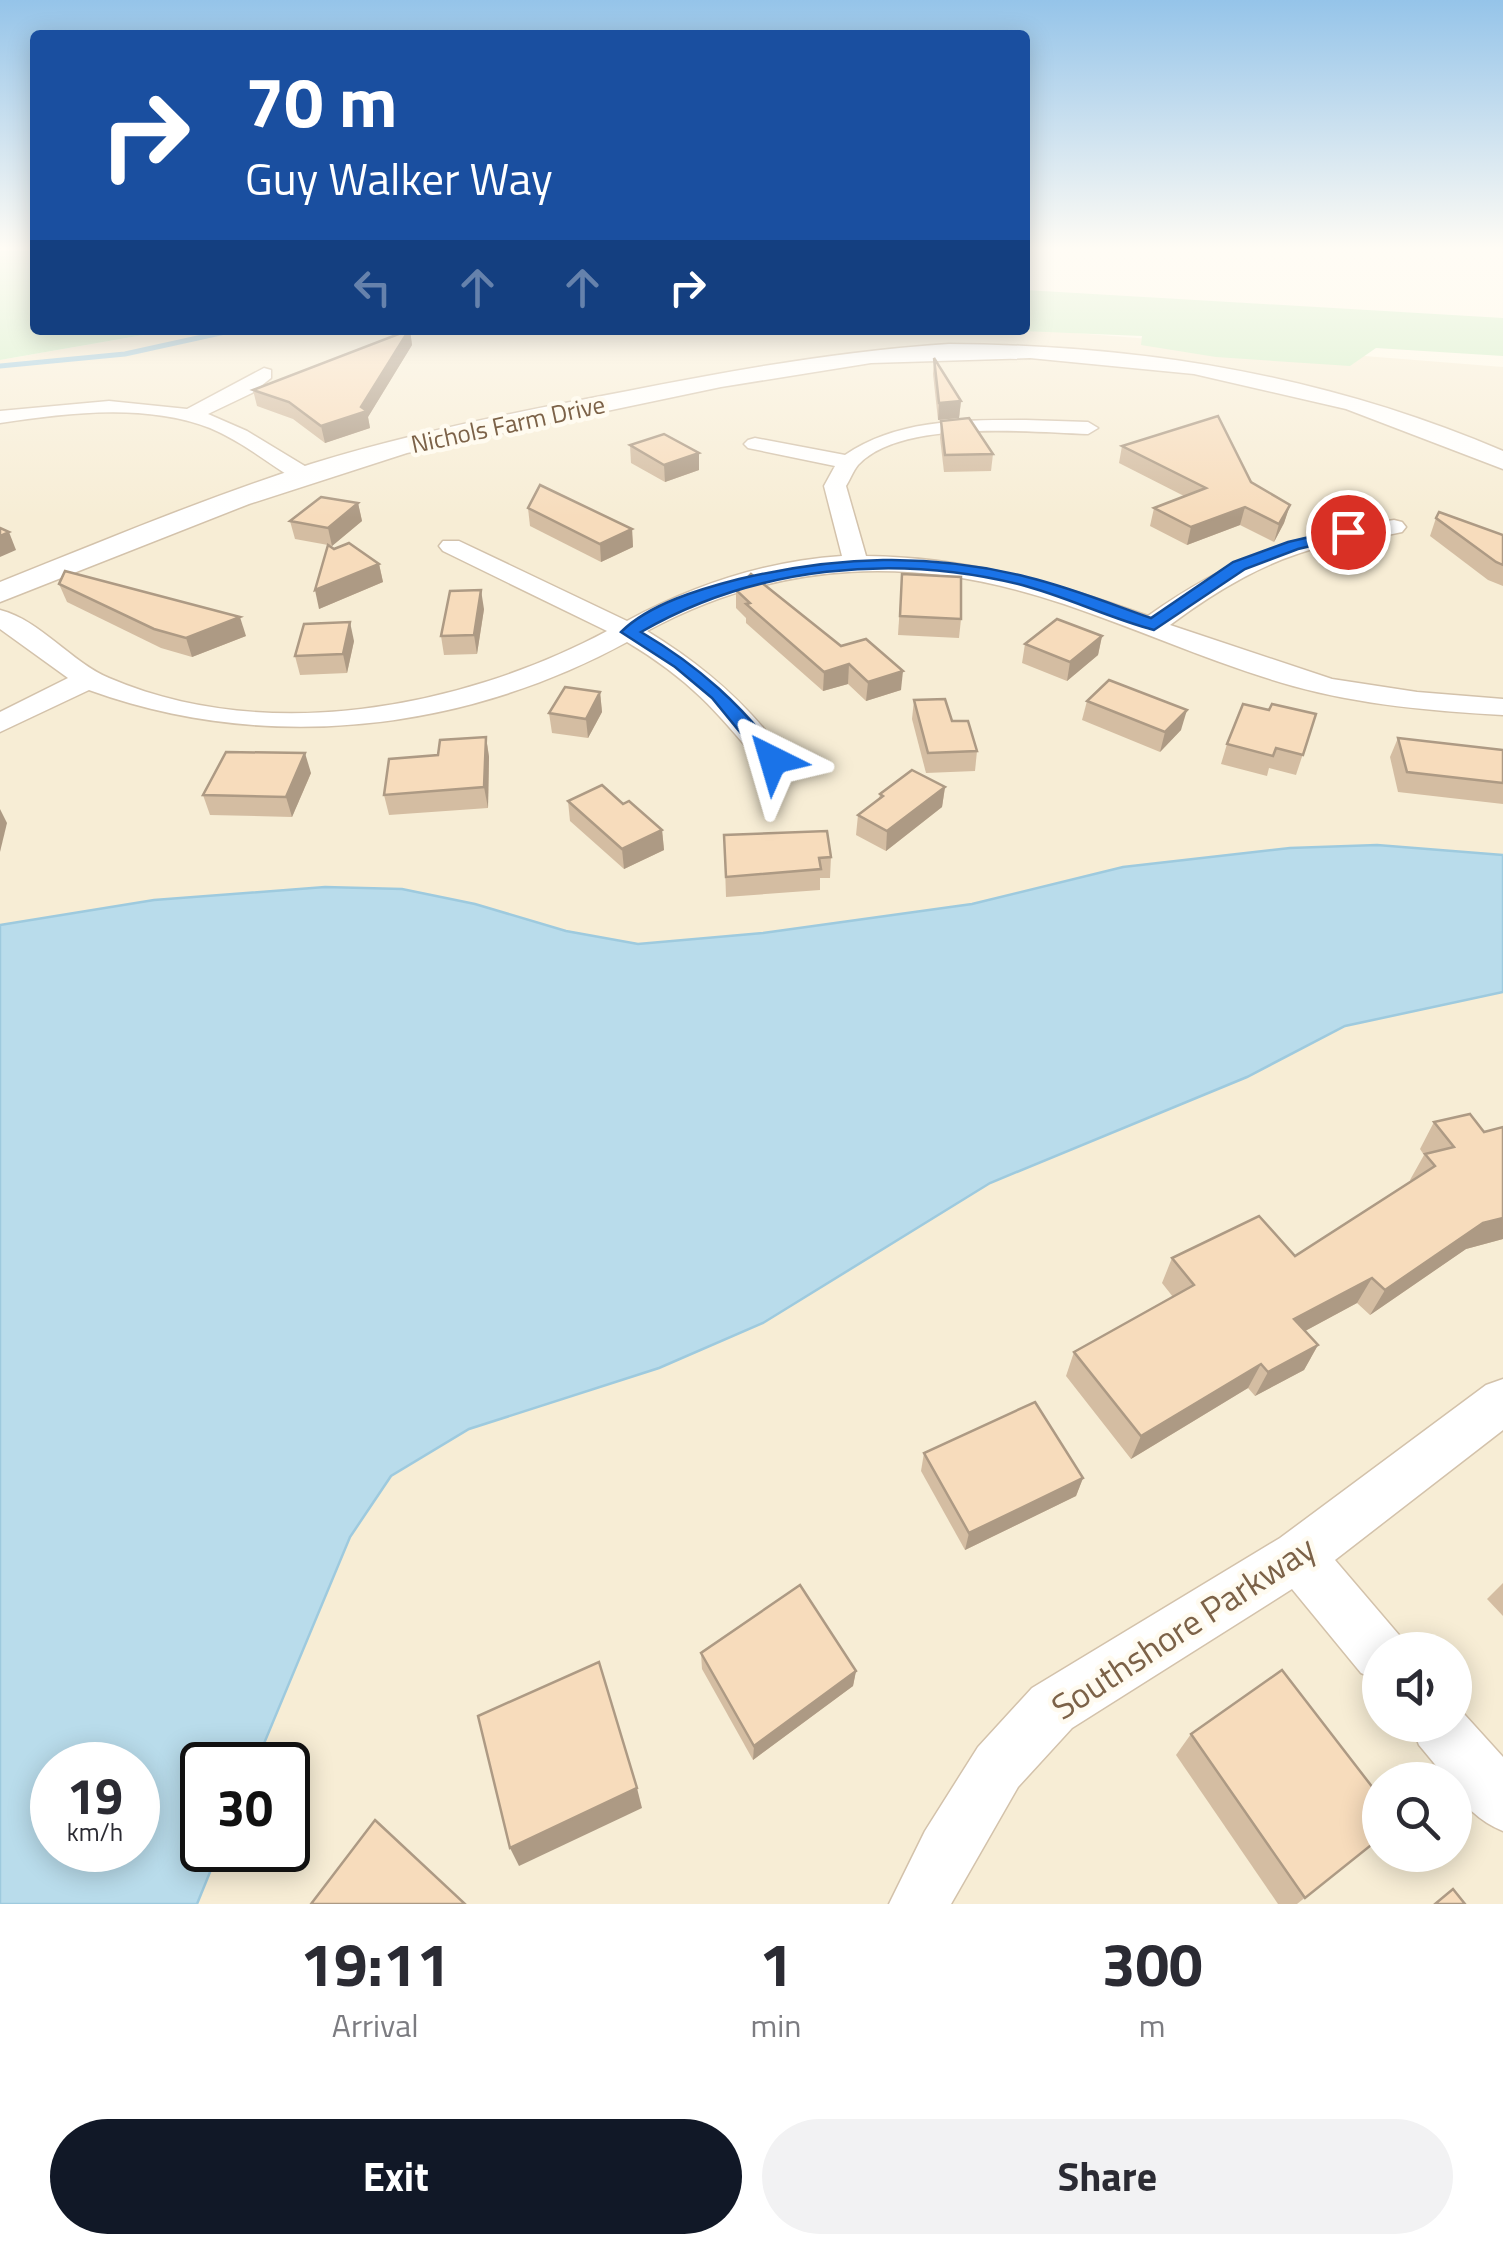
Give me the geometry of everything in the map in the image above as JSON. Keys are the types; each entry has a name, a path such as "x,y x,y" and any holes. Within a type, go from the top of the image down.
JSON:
{"street":[{"name":"Nichols Farm Drive","path":"0,593 304,476 436,438 798,365 942,351 1114,357 1248,379 1362,407 1502,459"},
{"path":"188,416 245,390 264,374"},
{"path":"0,416 84,408 188,416 222,426 304,476"},
{"path":"856,562 835,486 848,462 880,444 936,429 1088,428"},
{"path":"755,444 848,462"},
{"path":"1154,624 1217,578 1264,555 1320,538 1394,527"},
{"path":"451,546 629,632 681,663 718,694 773,760"},
{"path":"0,618 90,678 131,695 203,712 343,717 404,710 497,688 554,668 679,604 719,589 774,575 856,562 952,569 1025,581 1310,682 1410,699 1503,707"},
{"path":"0,723 90,678"},
{"name":"Southshore Parkway","path":"919,1904 998,1767 1052,1708 1298,1556 1503,1401"},
{"path":"1298,1556 1362,1632"},
{"path":"1453,1742 1503,1802"}],"shaded area":[{"path":"116,340 1162,340 1503,367 1503,855 1377,845 1290,848 1123,867 972,904 763,933 638,944 566,931 475,904 402,889 325,887 154,900 0,925 0,360"},
{"path":"1503,992 1503,1904 197,1904 210,1872 310,1872 310,1742 265,1742 350,1537 391,1477 469,1429 659,1368 763,1323 990,1183 1247,1077 1345,1026"}],"green space":[{"path":"0,340 116,340 0,360"},
{"path":"1142,340 1503,340 1503,356 1376,348 1350,366 1216,357 1141,345"}],"water":[{"path":"1377,845 1503,855 1503,992 1345,1026 1247,1077 990,1183 763,1323 659,1368 469,1429 391,1476 350,1537 265,1742 180,1742 180,1872 210,1872 197,1904 0,1904 0,925 154,900 325,887 402,889 475,904 566,931 638,944 763,933 972,904 1123,867 1290,848"}],"building":[{"path":"383,340 403,340 361,407 367,411 321,426 289,402 253,390"},
{"path":"934,358 961,401 939,403"},
{"path":"1218,416 1251,482 1290,505 1279,524 1245,507 1191,527 1154,508 1206,488 1122,446"},
{"path":"969,418 993,454 945,455 941,421"},
{"path":"664,434 699,453 664,465 630,445"},
{"path":"540,485 632,529 600,544 528,508"},
{"path":"321,497 358,503 328,528 290,521"},
{"path":"1439,512 1503,535 1503,565 1436,518"},
{"path":"349,543 379,564 315,590 328,545 334,549"},
{"path":"65,571 240,617 186,638 154,629 59,584"},
{"path":"751,574 841,646 866,639 903,671 868,682 849,664 824,672 746,604 750,603 736,590"},
{"path":"902,574 961,577 961,619 900,616"},
{"path":"481,590 474,635 441,636 450,591"},
{"path":"1057,619 1102,636 1070,662 1025,644"},
{"path":"350,622 343,654 295,656 304,624"},
{"path":"1109,680 1187,710 1165,732 1087,701"},
{"path":"565,687 600,692 586,719 549,713"},
{"path":"945,699 952,721 968,721 977,751 928,753 914,700"},
{"path":"1243,704 1269,710 1272,704 1316,714 1303,755 1276,748 1273,756 1227,744"},
{"path":"486,737 484,787 384,795 389,759 438,755 440,740"},
{"path":"1398,738 1503,750 1503,783 1407,772"},
{"path":"226,752 305,753 286,797 203,795"},
{"path":"912,770 945,787 887,831 858,815 883,796 880,794"},
{"path":"602,785 623,804 629,801 662,830 622,849 568,801"},
{"path":"827,831 831,857 819,858 821,869 726,877 724,835"},
{"path":"1470,1114 1484,1132 1503,1127 1503,1218 1483,1223 1385,1290 1372,1278 1294,1319 1318,1345 1268,1372 1261,1364 1141,1436 1074,1352 1194,1285 1172,1258 1259,1216 1295,1256 1435,1166 1425,1154 1454,1147 1434,1122"},
{"path":"1035,1402 1083,1478 969,1533 924,1453"},
{"path":"800,1585 856,1671 754,1746 701,1653"},
{"path":"599,1662 637,1788 510,1848 478,1716"},
{"path":"1282,1670 1362,1774 1362,1852 1305,1898 1191,1734"},
{"path":"375,1820 465,1904 311,1904"},
{"path":"1453,1889 1465,1904 1435,1904"}],"waterway":[{"path":"0,366 125,354 189,340"}],"route":[{"path":"773,760 718,694 681,663 629,632 692,598 719,589 758,578 856,562 952,569 1025,581 1154,624 1195,592 1239,566 1294,545 1348,532"}]}
